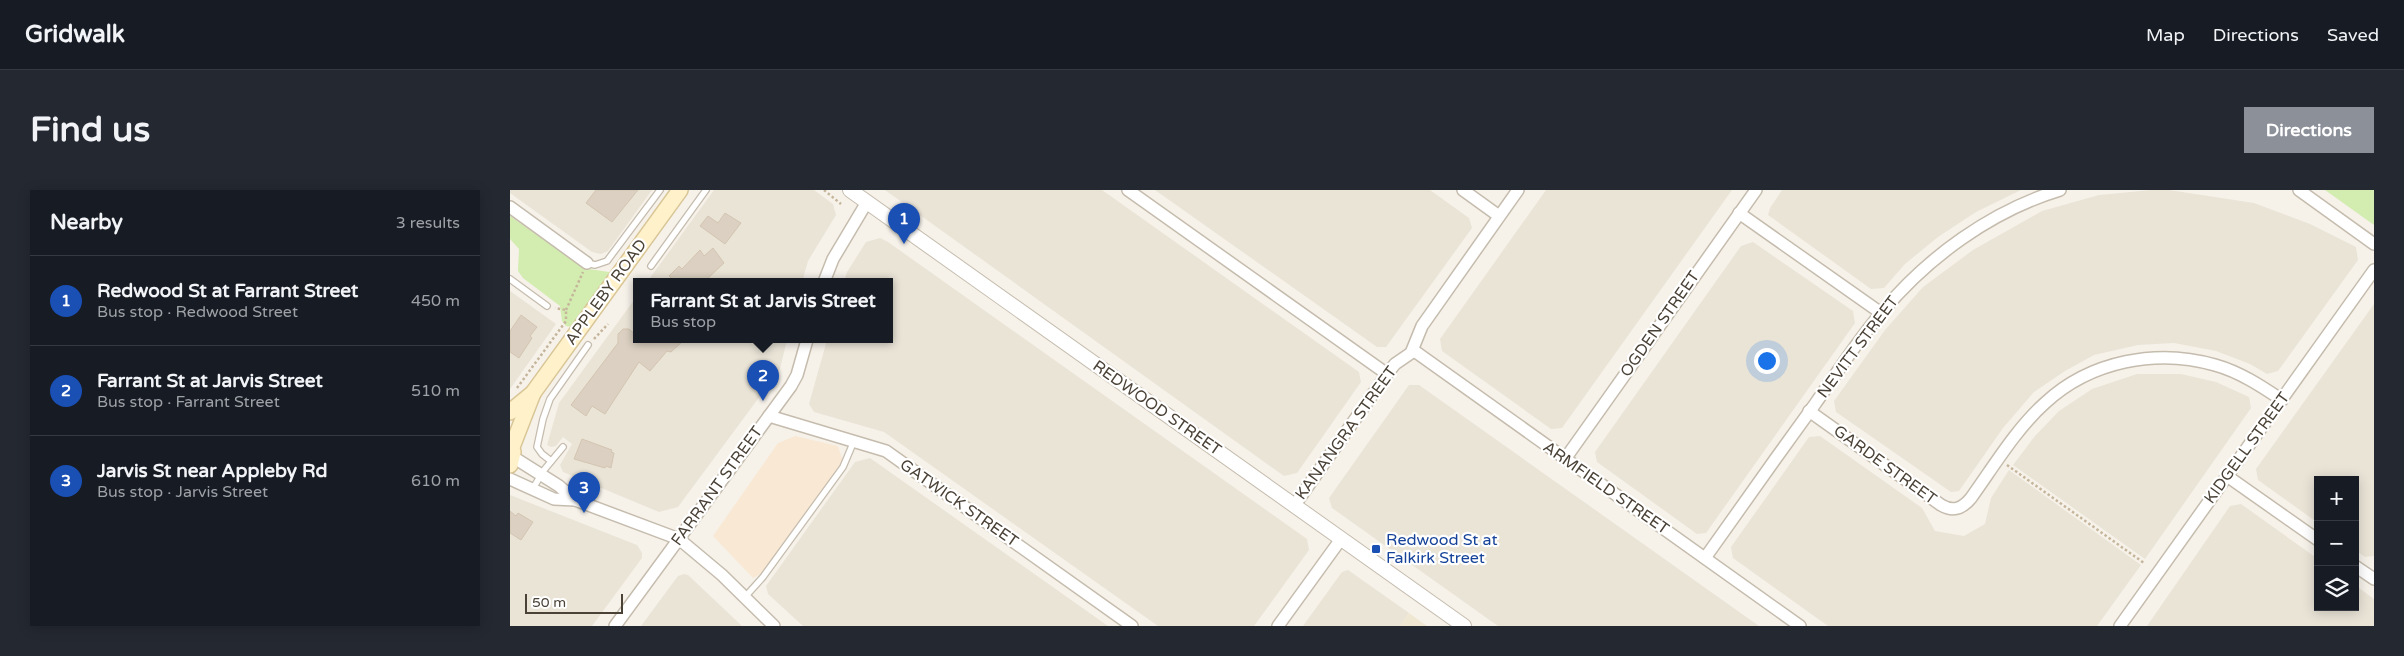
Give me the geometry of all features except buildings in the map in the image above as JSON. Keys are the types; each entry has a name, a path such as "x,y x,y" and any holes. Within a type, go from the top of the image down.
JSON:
{"main road":[{"name":"APPLEBY ROAD","path":"510,412 533,393 680,190"},
{"name":"APPLEBY ROAD","path":"511,453 533,393"}],"street":[{"name":"REDWOOD STREET","path":"850,190 1464,626"},
{"path":"1128,190 1387,374"},
{"path":"1462,190 1499,216"},
{"name":"KANANGRA STREET","path":"1294,506 1387,374 1413,350 1422,326 1518,190"},
{"name":"OGDEN STREET","path":"1565,459 1756,190"},
{"name":"NEVITT STREET","path":"1705,558 1880,313 1928,264 1962,239 2006,213 2060,190"},
{"path":"2299,190 2374,244"},
{"path":"826,278 833,259 867,202"},
{"path":"510,207 587,262"},
{"path":"1739,213 1880,313"},
{"name":"KIDGELL STREET","path":"2120,626 2374,270"},
{"name":"FARRANT STREET","path":"615,626 769,416 797,374 806,343"},
{"name":"ARMFIELD STREET","path":"1413,350 1800,626"},
{"name":"GARDE STREET","path":"1810,411 1941,504 1954,509 1961,508 1968,502 2023,427 2046,402 2073,382 2104,368 2132,360 2150,358 2200,361 2248,378 2282,400"},
{"name":"GATWICK STREET","path":"769,416 880,448 897,458 1132,626"},
{"path":"511,453 575,500 679,539 722,575 774,626"},
{"path":"2227,476 2314,537"},
{"path":"510,479 554,499 575,500"},
{"path":"1278,626 1341,539"},
{"path":"2359,569 2374,579"}],"lane":[{"path":"587,262 596,265 607,261 660,190"},
{"name":"APPLEBY ROAD","path":"651,266 706,190"},
{"path":"510,279 546,306"},
{"name":"APPLEBY ROAD","path":"551,461 537,447 546,408 588,345"},
{"path":"745,597 763,577 843,467 854,441"},
{"path":"532,490 551,461 563,447"}],"path":[{"path":"824,190 841,204"},
{"path":"515,389 566,321 566,310 587,262"},
{"path":"546,306 566,310"},
{"path":"588,345 608,324"},
{"path":"2008,467 2144,563"}],"shaded area":[{"path":"510,190 652,190 608,251 601,254 592,252 510,193"},
{"path":"714,190 814,190 833,204 836,215 808,261 803,278 650,278"},
{"path":"885,190 1102,190 1359,372 1361,382 1297,473 1284,476"},
{"path":"1155,190 1430,190 1469,218 1472,228 1386,347 1377,347"},
{"path":"1546,190 1732,190 1562,428 1551,429 1442,351 1440,339"},
{"path":"1782,190 2021,190 1976,212 1938,237 1905,264 1884,288 1871,289 1768,215 1770,208"},
{"path":"2169,190 2254,203 2310,224 2356,247 2358,260 2278,371 2267,374 2250,364 2216,351 2174,343 2138,345 2094,355 2065,371 2034,392 2003,428 1959,491 1951,492 1836,412 1834,401 1885,330 1923,287 1973,250 2042,211 2099,195"},
{"path":"880,238 888,242 1307,539 1309,550 1254,626 1158,626 884,432 814,412 809,404 826,343 893,343 893,278 845,278 866,242"},
{"path":"1753,242 1853,311 1855,323 1706,533 1697,534 1597,462 1595,452 1741,246"},
{"path":"510,291 556,324 510,389"},
{"path":"633,301 633,343 786,343 780,369 678,507 659,512 563,472 560,465 572,444 563,437 556,446 551,447 547,445 559,403"},
{"path":"2374,304 2374,556 2365,557 2359,553 2359,476 2314,476 2314,520 2258,480 2256,469"},
{"path":"2137,374 2181,374 2216,382 2249,397 2251,408 2145,559 2013,465 2035,436 2059,411 2092,389"},
{"path":"1409,385 1419,385 1759,626 1498,626 1332,508 1329,498"},
{"path":"795,436 838,446 843,462 762,573 753,578 713,536 778,443"},
{"path":"1820,436 1922,508 1935,531 1964,536 1985,524 1991,498 2009,470 2141,565 2097,626 1828,626 1733,558 1731,547 1809,437"},
{"path":"870,458 1108,626 803,626 768,594 766,586 855,462"},
{"path":"510,495 637,545 642,553 642,558 592,626 510,626"},
{"path":"2241,504 2314,556 2314,611 2359,611 2359,588 2374,599 2374,626 2147,626 2230,506"},
{"path":"1348,570 1409,613 1400,626 1303,626 1342,572"},
{"path":"688,575 742,626 641,626 678,576"},
{"path":"1409,613 1427,626 1400,626"}],"green space":[{"path":"2325,190 2374,190 2374,225"},
{"path":"510,216 574,261 589,269 609,272 606,287 590,309 572,327 566,326 562,321 560,306 523,278 518,271 519,249 510,239"}],"place":[{"name":"Redwood St at Farrant Street","path":"904,244"},
{"name":"Farrant St at Jarvis Street","path":"763,401"},
{"name":"Jarvis St near Appleby Rd","path":"584,513"},
{"name":"Redwood St at Falkirk Street","path":"1376,549"}]}
